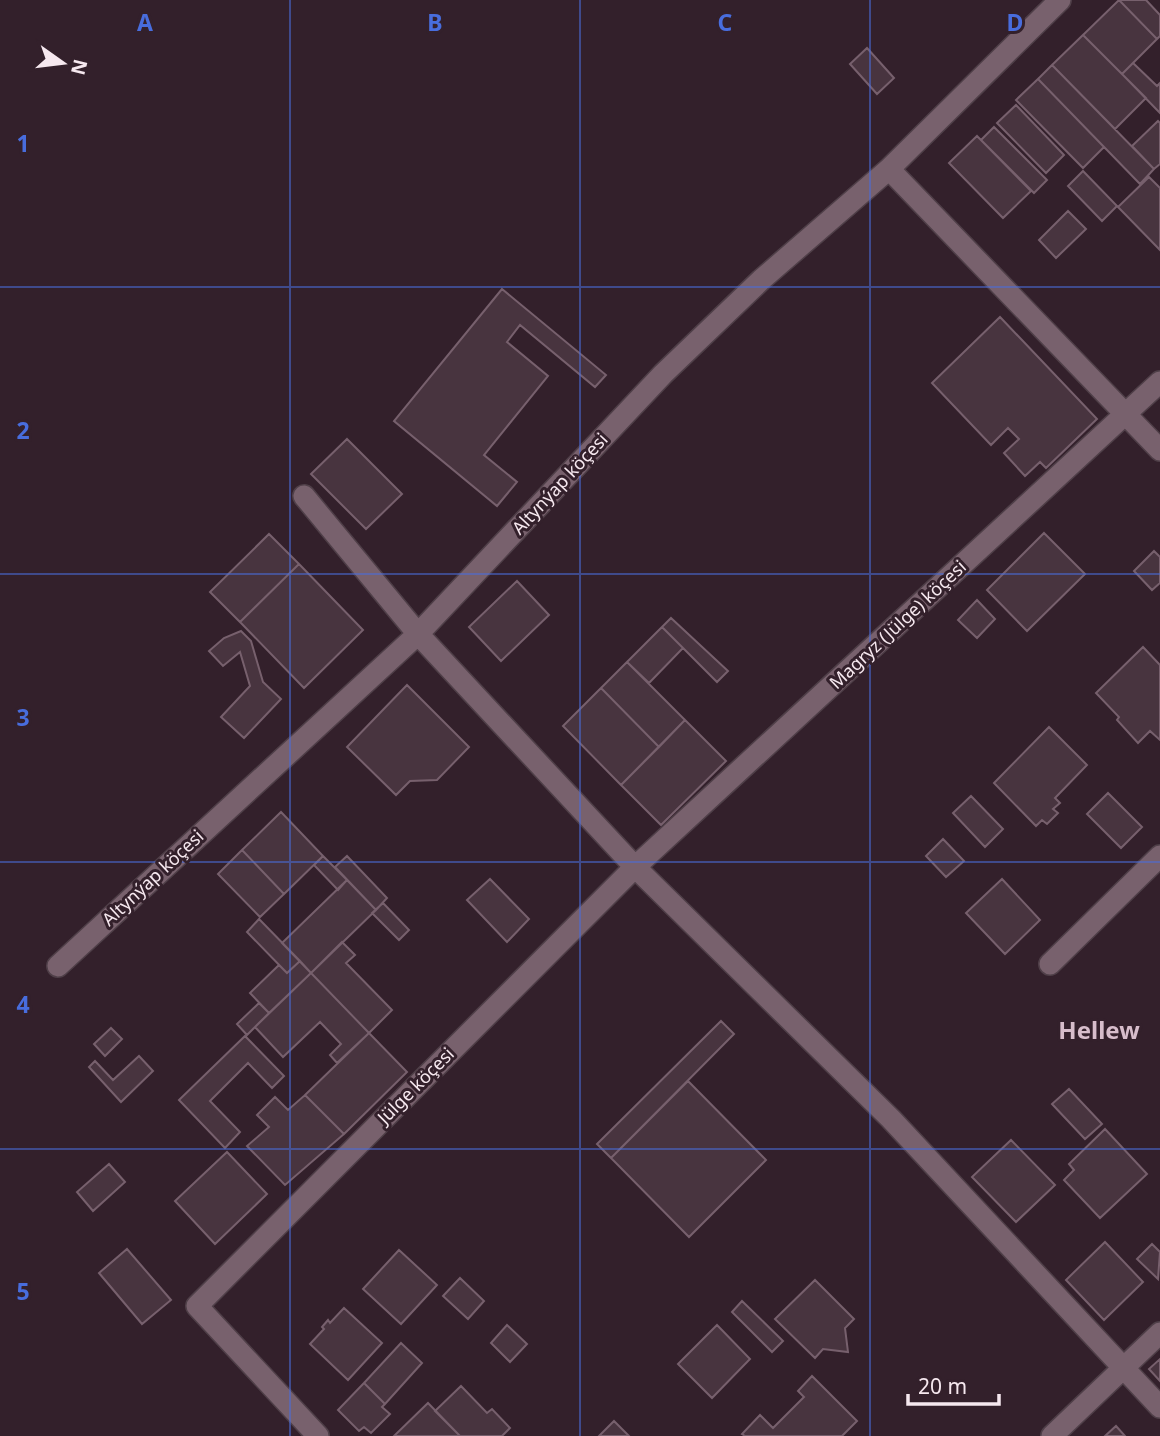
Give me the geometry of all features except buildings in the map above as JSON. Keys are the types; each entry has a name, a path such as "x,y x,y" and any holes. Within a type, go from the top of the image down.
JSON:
{"street":[{"name":"Altynýap köçesi","path":"58,966 418,634 663,374 761,280 889,169 1060,0"},
{"path":"889,169 1160,450"},
{"name":"Magryz (Jülge) köçesi","path":"635,867 1160,382"},
{"path":"304,496 418,634 635,867 891,1119 1160,1407"},
{"path":"1050,964 1160,856"},
{"name":"Jülge köçesi","path":"318,1436 197,1306 635,867"},
{"path":"1052,1436 1160,1333"}],"district":[{"name":"Hellew","path":"1099,1031"}]}
